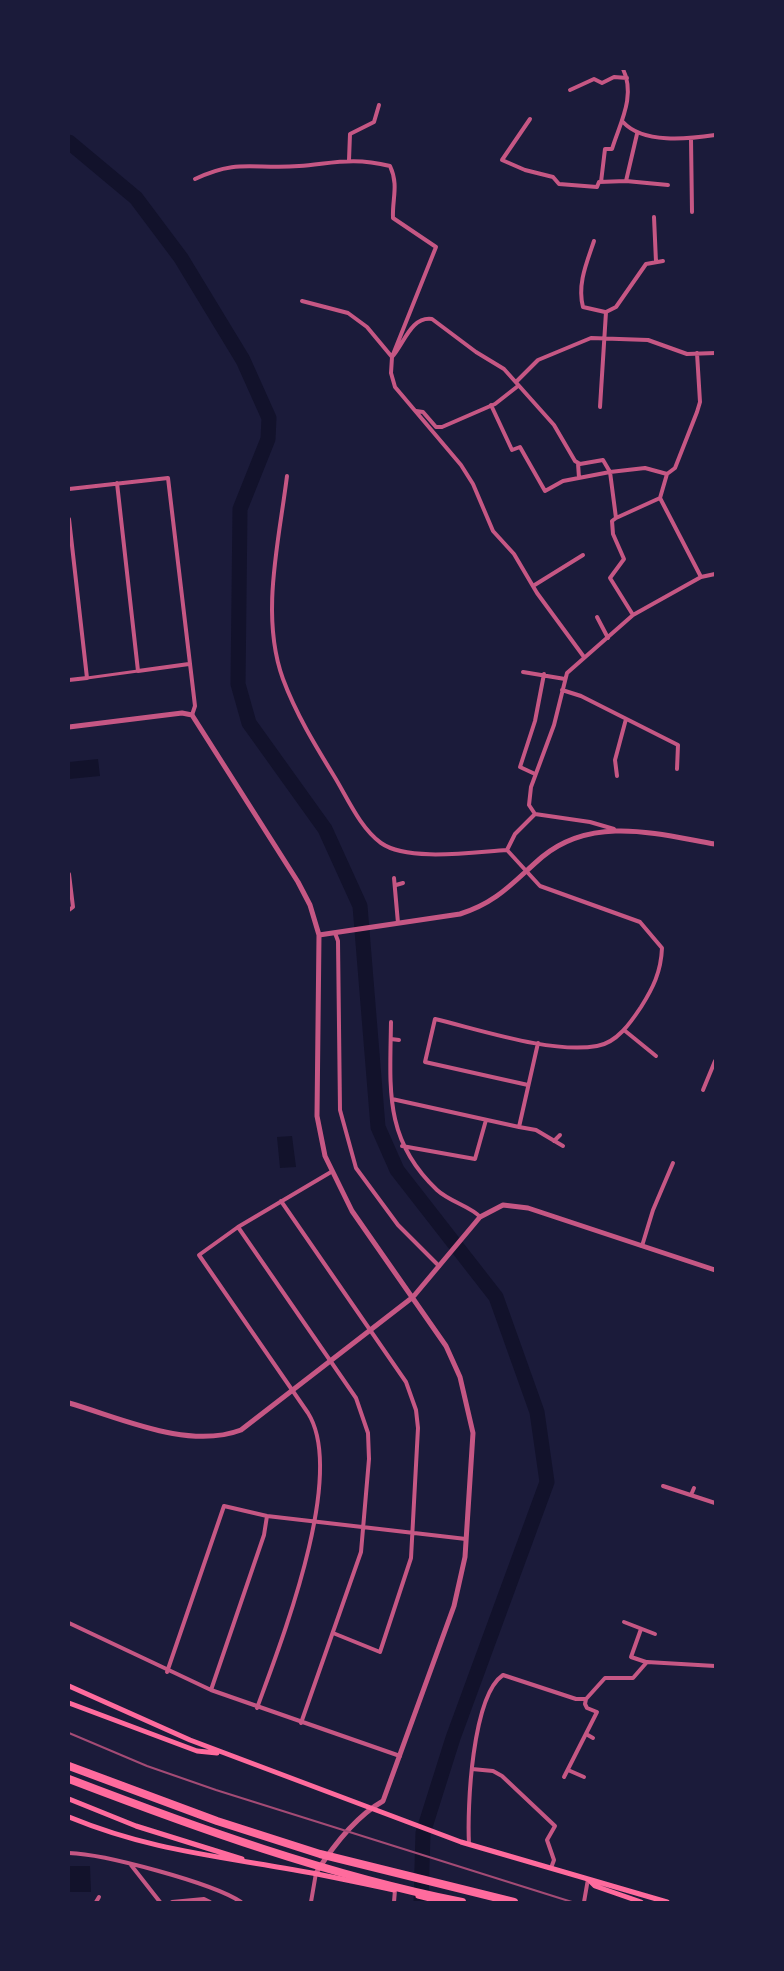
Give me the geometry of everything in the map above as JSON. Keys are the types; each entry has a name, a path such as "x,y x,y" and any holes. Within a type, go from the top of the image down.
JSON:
{"highway":[{"path":"69,1766 142,1794 320,1854 513,1902"},
{"path":"69,1779 210,1833 315,1865 462,1902"}],"main road":[{"path":"69,1686 159,1728 224,1754 373,1807 408,1823 470,1845 668,1902"},
{"path":"69,1703 197,1751 224,1754"},
{"path":"69,1799 136,1826 255,1863"},
{"path":"69,1817 148,1845 195,1855 316,1873 442,1902"},
{"path":"588,1878 595,1886 641,1902"}],"street":[{"path":"530,119 502,160 553,177 559,184 597,187 601,182 605,149 612,149 623,122 629,90 623,69"},
{"path":"570,90 594,79 602,83 614,77 627,78"},
{"path":"349,160 350,134 374,122 380,105"},
{"path":"623,122 637,134 691,139 715,135"},
{"path":"626,181 637,134"},
{"path":"691,139 692,212"},
{"path":"195,179 218,168 232,166 298,166 349,160 390,166 395,176 396,193 393,218 436,246 393,357 391,373 395,387 461,465 473,484 493,531 514,554 533,586 584,657"},
{"path":"601,182 626,181 668,185"},
{"path":"654,217 656,262"},
{"path":"594,241 582,279 580,297 583,307 606,312 616,307 646,264 663,261"},
{"path":"302,301 348,313 366,327 393,357"},
{"path":"600,407 606,312"},
{"path":"393,357 415,323 424,318 432,319 476,352 504,369 554,425 578,462 579,478"},
{"path":"415,411 423,412 436,428 442,427 491,405 517,384 538,360 582,340 603,337 656,342 674,351 715,353"},
{"path":"697,353 700,402 675,468 667,474 660,498 701,577"},
{"path":"491,405 512,450 520,447 545,491 563,481 610,472 645,468 667,474"},
{"path":"578,462 603,460 610,472 616,518"},
{"path":"287,476 272,603 275,643 282,678 315,744 366,827 382,843 400,850 428,853 507,850"},
{"path":"69,489 168,478 195,706 192,715"},
{"path":"117,483 138,671"},
{"path":"633,615 610,578 624,559 613,534 612,521 660,498"},
{"path":"69,519 87,678"},
{"path":"533,586 583,555"},
{"path":"715,574 701,577 633,615 567,673 554,725 535,774 529,805 535,814 590,822 614,830 715,844"},
{"path":"597,617 608,638"},
{"path":"69,680 189,664"},
{"path":"523,672 565,679"},
{"path":"535,774 520,767 535,721 544,674"},
{"path":"562,690 581,696 678,745 677,769"},
{"path":"69,727 182,713 192,715 298,882 310,905 319,935 317,1116 331,1172 352,1211 454,1361 467,1401 473,1433 473,1449 467,1539 454,1606 383,1801 373,1807 332,1847 316,1873 311,1902"},
{"path":"617,776 615,760 626,719"},
{"path":"507,850 515,834 535,814"},
{"path":"319,935 475,909 496,899 543,857 568,841 614,830"},
{"path":"507,850 540,886 640,922 662,948 661,968 653,987 624,1030 599,1046 560,1047 435,1019 425,1062 528,1085"},
{"path":"69,874 73,907 69,910"},
{"path":"394,878 396,885 395,924"},
{"path":"396,885 403,882"},
{"path":"336,932 340,1110 356,1168 398,1225 441,1264"},
{"path":"391,1022 392,1099 402,1146 420,1174 440,1193 463,1208 475,1210 480,1216"},
{"path":"624,1030 656,1056"},
{"path":"391,1039 399,1040"},
{"path":"519,1127 538,1043"},
{"path":"703,1090 715,1061"},
{"path":"392,1099 536,1130 563,1146"},
{"path":"402,1146 475,1159 486,1120"},
{"path":"554,1141 560,1135"},
{"path":"642,1246 652,1210 673,1163"},
{"path":"257,1708 309,1553 321,1447 316,1426 199,1255 238,1227 331,1172"},
{"path":"281,1201 406,1382 416,1410 419,1445 414,1532 411,1558 400,1599 380,1652 333,1634"},
{"path":"69,1403 174,1434 199,1438 214,1438 242,1430 372,1332 413,1298 480,1216 503,1205 515,1205 715,1270"},
{"path":"238,1227 356,1398 368,1433 369,1459 361,1552 301,1723"},
{"path":"663,1486 715,1503"},
{"path":"691,1495 694,1488"},
{"path":"167,1672 224,1506 267,1516 362,1525 467,1539"},
{"path":"211,1690 264,1535 267,1516"},
{"path":"624,1622 655,1634"},
{"path":"69,1623 167,1672 211,1690 257,1708 400,1756"},
{"path":"640,1629 631,1657 647,1662 715,1666"},
{"path":"470,1845 473,1745 490,1688 503,1675 576,1699 586,1699 605,1678 633,1678 647,1662"},
{"path":"564,1777 597,1712 587,1708 586,1699"},
{"path":"586,1734 593,1738"},
{"path":"472,1770 493,1771 502,1776 555,1826 547,1840 554,1860 551,1868"},
{"path":"568,1770 584,1777"},
{"path":"69,1853 130,1864 213,1889 240,1902"},
{"path":"130,1864 160,1902"},
{"path":"584,1902 588,1878"},
{"path":"394,1902 395,1890"},
{"path":"172,1902 204,1899 210,1902"}],"shaded area":[{"path":"98,759 100,776 69,779 69,762"},
{"path":"292,1136 296,1167 280,1168 277,1137"},
{"path":"69,1866 90,1866 91,1892 69,1892"}],"waterway":[{"path":"69,142 136,198 181,258 243,360 269,418 268,439 240,509 238,684 249,723 325,829 360,906 378,1127 397,1170 496,1297 537,1412 547,1482 453,1738 423,1833 421,1902"}],"railway":[{"path":"69,1733 147,1766 216,1790 572,1902"}]}
